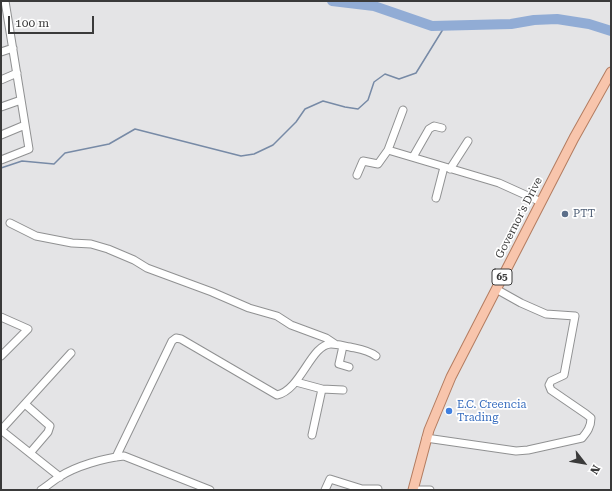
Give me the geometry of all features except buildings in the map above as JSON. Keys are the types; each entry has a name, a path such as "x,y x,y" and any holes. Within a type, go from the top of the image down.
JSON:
{"main road":[{"name":"Governor's Drive","path":"413,490 426,438 451,377 541,202 611,72"}],"street":[{"path":"1,160 29,149 5,1"},
{"path":"1,25 9,23"},
{"path":"1,52 13,48"},
{"path":"1,80 17,74"},
{"path":"1,107 21,100"},
{"path":"357,175 362,161 378,164 388,150 403,110"},
{"path":"1,135 25,125"},
{"path":"413,157 431,127 434,126 442,128"},
{"path":"436,198 447,168 468,141"},
{"path":"388,150 499,183 541,202"},
{"path":"10,223 36,236 72,243 91,244 108,249 134,260 147,268 212,292 249,308 277,316 291,325 326,338 335,344 372,352 376,356"},
{"path":"426,438 505,450 528,450 582,438 591,424 591,418 551,390 549,385 551,382 564,375 575,316 546,314 521,303 496,289"},
{"path":"1,316 28,329 1,356"},
{"path":"116,456 172,340 176,338 181,339 274,395 280,395 296,382 317,352 326,345 335,344"},
{"path":"343,346 339,363 349,367"},
{"path":"60,477 1,430 71,353"},
{"path":"296,382 322,389 343,390"},
{"path":"312,436 322,389"},
{"path":"25,404 50,426 48,432 30,453"},
{"path":"42,490 73,470 116,456 124,456 210,490"},
{"path":"325,490 330,479 362,489 378,489"},
{"path":"413,490 430,490"}],"waterway":[{"path":"332,1 374,6 432,26 511,24 534,20 557,19 589,24 611,31"},
{"path":"1,168 22,161 54,164 65,153 109,144 135,129 241,156 254,154 273,145 296,122 305,109 323,101 358,109 368,100 374,82 385,74 399,79 416,73 445,26"}],"place":[{"name":"PTT","path":"565,214"},
{"name":"E.C. Creencia Trading","path":"449,411"}]}
